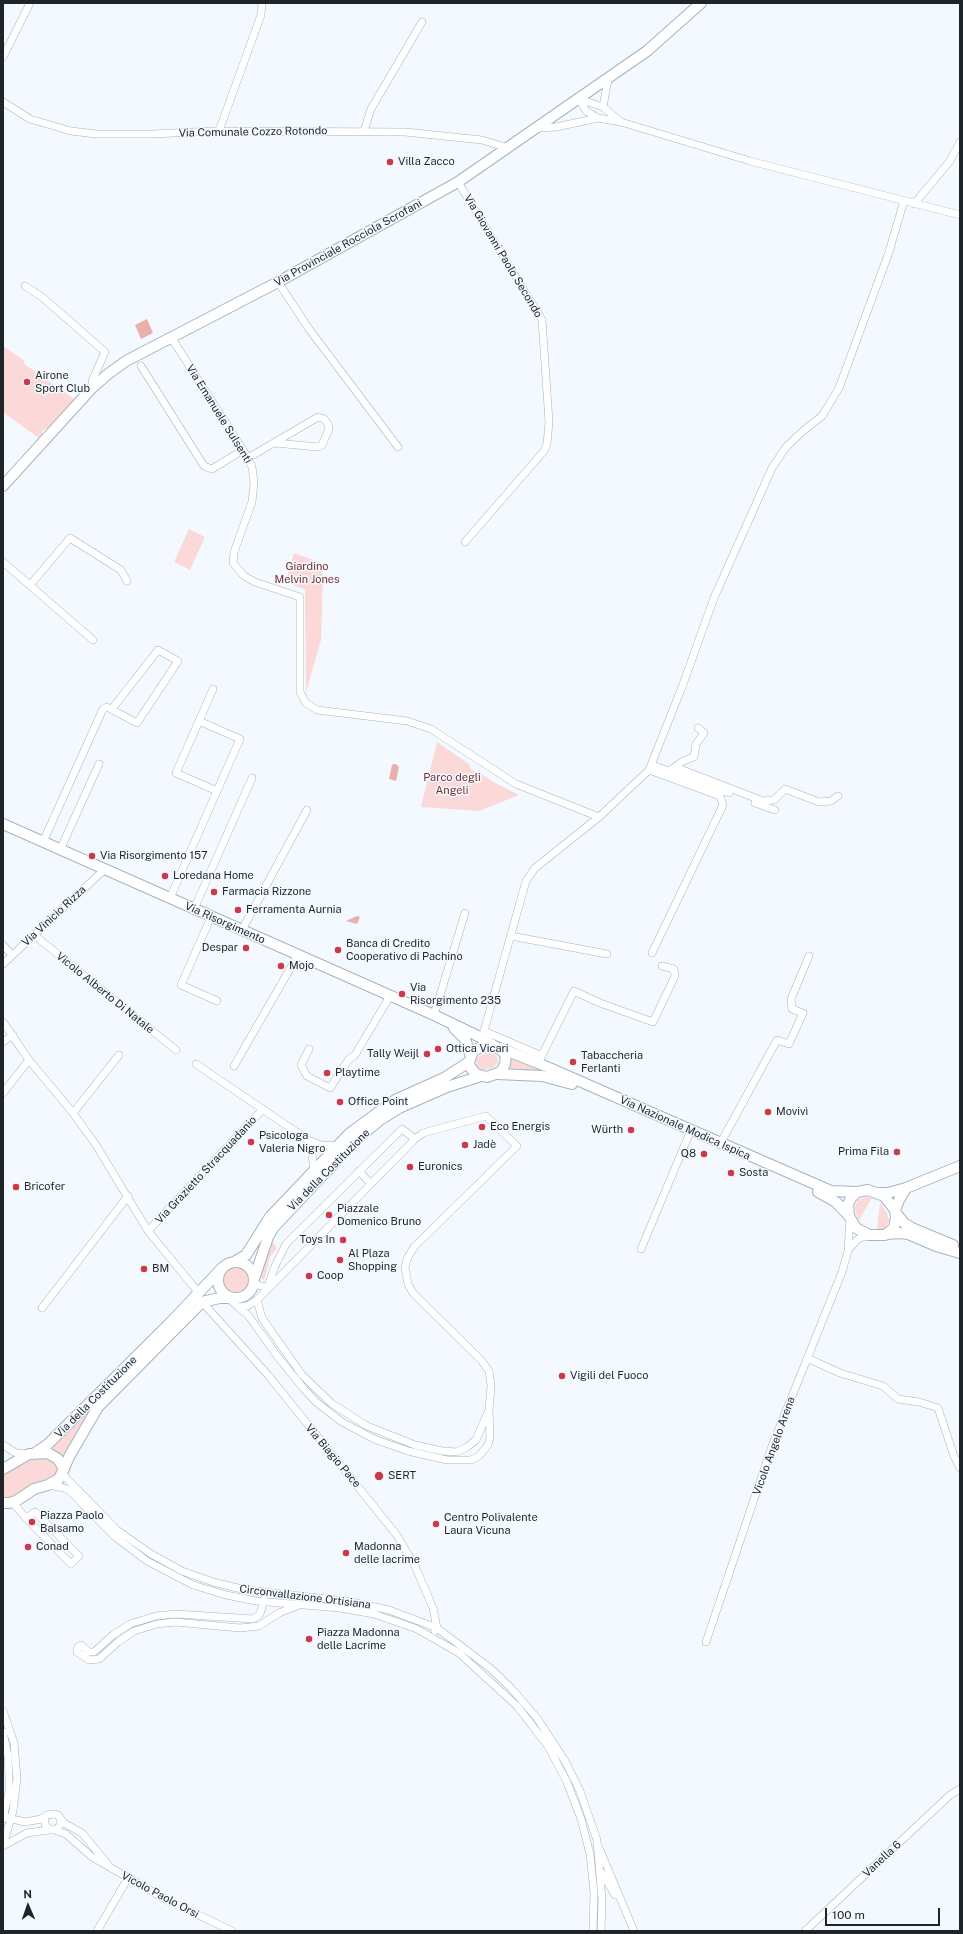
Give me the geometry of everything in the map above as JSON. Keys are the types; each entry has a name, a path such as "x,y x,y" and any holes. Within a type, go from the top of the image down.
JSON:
{"main road":[{"name":"Via Provinciale Rocciola Scrofani","path":"3,486 92,388 126,361 278,282 458,182 648,51 701,3"},
{"name":"Via Risorgimento","path":"3,824 434,1015 446,1022"},
{"path":"446,1022 483,1035 506,1056 505,1064 501,1072 497,1074"},
{"path":"446,1022 465,1039 473,1071 481,1076 497,1074 547,1077 607,1094"},
{"path":"470,1059 473,1051 481,1047 496,1046 540,1060 607,1094"},
{"name":"Via della Costituzione","path":"234,1262 246,1255 270,1218 350,1133 396,1100 444,1078 470,1059"},
{"name":"Via della Costituzione","path":"256,1283 268,1237 273,1228 359,1137 380,1120 399,1108 446,1087 481,1076"},
{"name":"Via Nazionale Modica Ispica","path":"607,1094 764,1163"},
{"path":"764,1163 790,1172 831,1191 857,1192 868,1190 880,1193 888,1193 906,1188 960,1166"},
{"path":"764,1163 791,1180 829,1197 836,1202 856,1228 869,1235 900,1233 908,1234 936,1246 960,1253"},
{"path":"886,1234 894,1228 899,1200 906,1188"},
{"path":"849,1217 848,1204 857,1192"},
{"path":"880,1193 889,1201 904,1223 960,1249"},
{"path":"200,1297 232,1300 245,1296 256,1283 248,1266 234,1262 222,1268 218,1278 219,1288 232,1300"},
{"name":"Via della Costituzione","path":"63,1470 70,1454 98,1407 200,1297 222,1268"},
{"name":"Via della Costituzione","path":"3,1469 47,1445 171,1322 200,1297"},
{"path":"3,1512 10,1502 34,1489 48,1485 59,1479 63,1470 62,1464 54,1455 48,1453 32,1454"}],"street":[{"path":"3,57 30,3"},
{"path":"219,131 261,15 262,3"},
{"path":"364,131 371,109 422,22"},
{"path":"603,107 608,79"},
{"path":"579,99 603,107 621,122"},
{"path":"579,99 586,111 598,118 621,122 750,161 960,215"},
{"name":"Via Comunale Cozzo Rotondo","path":"3,102 30,119 70,131 96,134 219,131 405,132 482,140 508,148"},
{"path":"538,128 556,127 598,118"},
{"path":"914,204 950,161 960,142"},
{"name":"Via Giovanni Paolo Secondo","path":"458,182 542,320 550,422 544,451 465,542"},
{"path":"662,966 674,969 675,976 653,1022 600,1003 574,991 540,1060 483,1035 526,881 535,868 599,816 651,767 714,598 772,468 786,447 822,416 839,388 888,255 904,201"},
{"path":"278,282 309,329 398,447"},
{"path":"25,286 42,297 105,352 92,381 92,388"},
{"name":"Via Emanuele Sulsenti","path":"171,337 248,458 253,475 254,490 252,502 234,552 233,564 244,576 254,582 300,597 300,692 306,703 317,710 406,721 431,729 516,784 599,816"},
{"path":"141,366 204,466 212,469 243,450"},
{"path":"248,458 318,417 324,419 328,424 329,429 322,445 318,447 275,443"},
{"path":"30,585 70,538 121,570 127,581"},
{"path":"3,562 93,640"},
{"path":"43,842 103,709 107,707 112,709 137,723 178,661 158,650 112,709"},
{"path":"213,689 176,773 218,791"},
{"path":"170,898 240,739 199,721"},
{"path":"668,770 683,761 694,757 696,744 704,733 698,728"},
{"path":"60,850 99,764"},
{"path":"651,767 668,770 775,810"},
{"path":"651,767 720,796 723,805 652,953"},
{"path":"675,767 763,801 774,800 785,789 819,802 831,801 838,796"},
{"path":"194,909 252,778"},
{"path":"242,930 307,810"},
{"name":"Via Vinicio Rizza","path":"3,964 104,869"},
{"path":"434,1015 465,913"},
{"path":"212,917 181,985 217,1000"},
{"name":"Vicolo Alberto Di Natale","path":"34,935 176,1050"},
{"path":"511,936 607,954"},
{"path":"3,945 12,955"},
{"path":"234,1066 298,955"},
{"path":"720,1144 777,1040 789,1044 803,1013 792,1009 791,999 809,956"},
{"path":"309,1049 301,1066 307,1076 330,1088 349,1059 355,1055 390,996"},
{"name":"Via Biagio Pace","path":"3,1022 29,1060 72,1113 107,1162 148,1231 200,1297 268,1375 376,1507 396,1534 415,1566 433,1608 437,1628"},
{"path":"3,1042 13,1035"},
{"path":"72,1113 119,1055"},
{"path":"3,1093 29,1060"},
{"path":"196,1064 308,1140 321,1145 338,1146"},
{"name":"Via Grazietto Stracquadanio","path":"148,1231 263,1110"},
{"path":"486,1116 517,1146 414,1248 407,1259 405,1268 408,1284 413,1293 485,1365 491,1382 489,1410 490,1425 488,1445 478,1456 470,1460 447,1460 391,1446 342,1422 316,1402 288,1371 248,1315 232,1300 247,1306 259,1299 414,1139 423,1133 486,1116"},
{"path":"268,1288 275,1266 286,1244 402,1128 414,1139"},
{"path":"641,1249 691,1130"},
{"path":"308,1140 311,1147 314,1171"},
{"path":"359,1171 371,1184"},
{"path":"42,1308 128,1196"},
{"name":"Vicolo Angelo Arena","path":"706,1642 772,1446 842,1272 848,1251 849,1217"},
{"path":"848,1251 853,1242 869,1235"},
{"path":"256,1283 268,1288"},
{"path":"256,1283 262,1318 302,1376 331,1403 367,1426 415,1445 442,1451 457,1452 476,1440 489,1410"},
{"path":"807,1358 840,1373 883,1386 898,1399 919,1402 938,1408 954,1456 960,1468"},
{"path":"3,1444 16,1453 32,1454"},
{"name":"Circonvallazione Ortisiana","path":"63,1470 67,1479 117,1530 151,1554 182,1570 212,1582 265,1593 376,1606 437,1628 474,1655 503,1680 530,1709 577,1784 597,1840 602,1900 601,1931"},
{"name":"Circonvallazione Ortisiana","path":"48,1485 57,1486 70,1492 114,1536 147,1561 178,1578 209,1591 256,1601 302,1604 355,1610 374,1614 400,1622 432,1636 459,1653 506,1695 553,1747 576,1804 590,1854 594,1877 593,1931"},
{"path":"10,1502 71,1564 79,1556 35,1512 26,1518"},
{"path":"147,1561 151,1554"},
{"path":"265,1593 264,1602 257,1617 250,1619 176,1614 146,1618 122,1630 92,1656 99,1659 118,1642 134,1631 148,1626 175,1622 253,1628 264,1624 274,1616 287,1609 302,1604"},
{"path":"274,1616 280,1594"},
{"path":"256,1601 261,1606 261,1611 264,1616 274,1616"},
{"path":"432,1636 437,1628"},
{"path":"3,1711 12,1738 16,1794 6,1818 3,1845"},
{"path":"3,1732 13,1760"},
{"name":"Vanella 6","path":"805,1931 950,1796 960,1789"},
{"path":"6,1818 25,1822 41,1819 52,1813 60,1818 70,1828 82,1834 110,1868"},
{"path":"47,1815 44,1823 52,1830"},
{"path":"3,1845 27,1833 52,1830 60,1825 60,1818"},
{"name":"Vicolo Paolo Orsi","path":"52,1830 66,1834 92,1857 167,1900 232,1931"},
{"path":"597,1840 621,1903 634,1931"},
{"path":"590,1854 621,1903"},
{"path":"594,1877 600,1869 608,1868"},
{"path":"97,1931 128,1878"},
{"path":"602,1900 608,1893 614,1894"}],"green space":[{"name":"Airone Sport Club","path":"3,346 25,361 23,363 77,401 50,428 46,428 42,432 43,436 40,439 3,412"},
{"path":"189,529 205,537 190,570 174,562"},
{"name":"Giardino Melvin Jones","path":"294,553 319,562 323,575 321,640 306,692 305,589 294,586 293,579 287,577"},
{"name":"Parco degli Angeli","path":"437,742 469,764 471,769 477,773 480,773 495,783 519,795 479,811 421,807"},
{"path":"487,1053 494,1054 498,1058 498,1062 493,1068 482,1070 476,1065 476,1060 478,1057"},
{"path":"510,1058 545,1072 508,1070"},
{"path":"866,1197 872,1198 859,1220 856,1214 855,1206 858,1200"},
{"path":"880,1203 887,1213 889,1221 886,1227 880,1230 877,1229"},
{"path":"271,1240 277,1248 270,1257 265,1278 263,1280 261,1278 262,1269"},
{"path":"236,1266 245,1270 249,1279 245,1288 236,1292 227,1288 223,1279 227,1270"},
{"path":"88,1414 63,1457 50,1449"},
{"path":"38,1457 47,1457 52,1460 58,1468 58,1473 55,1477 34,1483 10,1499 3,1499 3,1474 26,1460"}],"shaded area":[{"path":"147,319 153,333 141,339 135,325"},
{"path":"394,764 399,767 396,781 389,779 392,765"},
{"path":"357,916 360,917 357,924 346,921"}],"place":[{"name":"Villa Zacco","path":"390,162"},
{"name":"Airone Sport Club","path":"27,382"},
{"name":"Via Risorgimento 157","path":"92,856"},
{"name":"Loredana Home","path":"165,876"},
{"name":"Farmacia Rizzone","path":"214,892"},
{"name":"Ferramenta Aurnia","path":"238,910"},
{"name":"Despar","path":"246,948"},
{"name":"Banca di Credito Cooperativo di Pachino","path":"338,950"},
{"name":"Mojo","path":"281,966"},
{"name":"Via Risorgimento 235","path":"402,994"},
{"name":"Ottica Vicari","path":"438,1049"},
{"name":"Tally Weijl","path":"427,1054"},
{"name":"Tabaccheria Ferlanti","path":"573,1062"},
{"name":"Playtime","path":"327,1073"},
{"name":"Office Point","path":"340,1102"},
{"name":"Movivì","path":"768,1112"},
{"name":"Eco Energis","path":"482,1127"},
{"name":"Würth","path":"631,1130"},
{"name":"Psicologa Valeria Nigro","path":"251,1142"},
{"name":"Jadè","path":"465,1145"},
{"name":"Prima Fila","path":"897,1152"},
{"name":"Q8","path":"704,1154"},
{"name":"Euronics","path":"410,1167"},
{"name":"Sosta","path":"731,1173"},
{"name":"Bricofer","path":"16,1187"},
{"name":"Piazzale Domenico Bruno","path":"329,1215"},
{"name":"Toys In","path":"343,1240"},
{"name":"Al Plaza Shopping","path":"340,1260"},
{"name":"BM","path":"144,1269"},
{"name":"Coop","path":"309,1276"},
{"name":"Vigili del Fuoco","path":"562,1376"},
{"name":"SERT","path":"379,1476"},
{"name":"Piazza Paolo Balsamo","path":"32,1522"},
{"name":"Centro Polivalente Laura Vicuna","path":"436,1524"},
{"name":"Conad","path":"28,1547"},
{"name":"Madonna delle lacrime","path":"346,1553"},
{"name":"Piazza Madonna delle Lacrime","path":"309,1639"}]}
